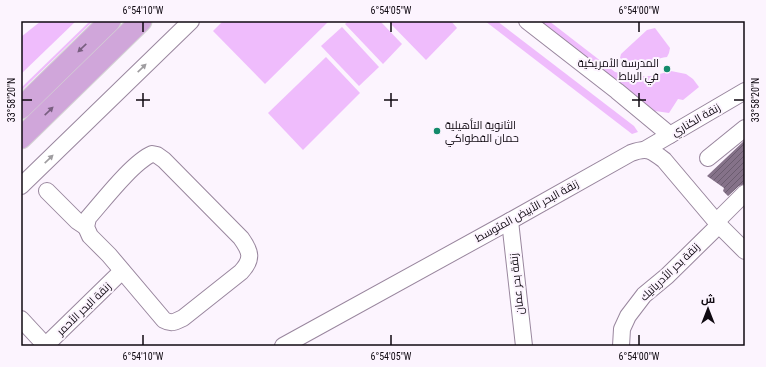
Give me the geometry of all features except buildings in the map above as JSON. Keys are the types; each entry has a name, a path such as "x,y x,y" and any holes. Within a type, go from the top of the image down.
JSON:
{"main road":[{"path":"21,108 110,21"},
{"path":"21,138 141,21"}],"street":[{"path":"21,186 190,21"},
{"path":"527,21 617,91 670,135"},
{"name":"زنقة الكناري","path":"646,149 745,91"},
{"path":"708,158 745,128"},
{"path":"646,149 654,152 664,160 718,223 745,251"},
{"name":"زنقة البحر الأبيض المتوسط","path":"283,346 510,221 631,152 646,149"},
{"path":"152,154 157,155 164,160 241,238 249,252 250,257 247,266 241,272 182,318 169,323 164,320 90,236 86,226 88,218 127,175 146,157 152,154"},
{"path":"47,191 77,221 86,226"},
{"name":"زنقة بحر الأدرياتيك","path":"621,346 622,330 628,316 644,295 666,276 745,193"},
{"name":"زنقة بحر عمان","path":"510,221 524,346"},
{"name":"زنقة البحر الأحمر","path":"46,346 122,272"},
{"path":"21,318 46,346"}],"shaded area":[{"path":"41,21 76,21 21,74 21,37"},
{"path":"90,21 93,21 21,91 21,88"},
{"path":"223,21 329,21 265,84 213,31"},
{"path":"348,21 380,21 402,44 383,64 345,24"},
{"path":"388,21 451,21 457,28 426,60"},
{"path":"485,21 497,21 634,126 638,132 632,134"},
{"path":"534,21 549,21 615,72 634,76 652,76 671,71 686,74 693,79 699,87 683,100 678,99 669,113 655,111"},
{"path":"342,27 379,67 359,86 321,46"},
{"path":"655,28 670,48 667,57 636,63 625,61 620,58 621,54 647,30"},
{"path":"326,57 360,93 303,150 268,113"}],"place":[{"name":"المدرسة الأمريكية في الرباط","path":"667,69"},
{"name":"الثانوية التأهيلية حمان الفطواكي","path":"437,131"}]}
